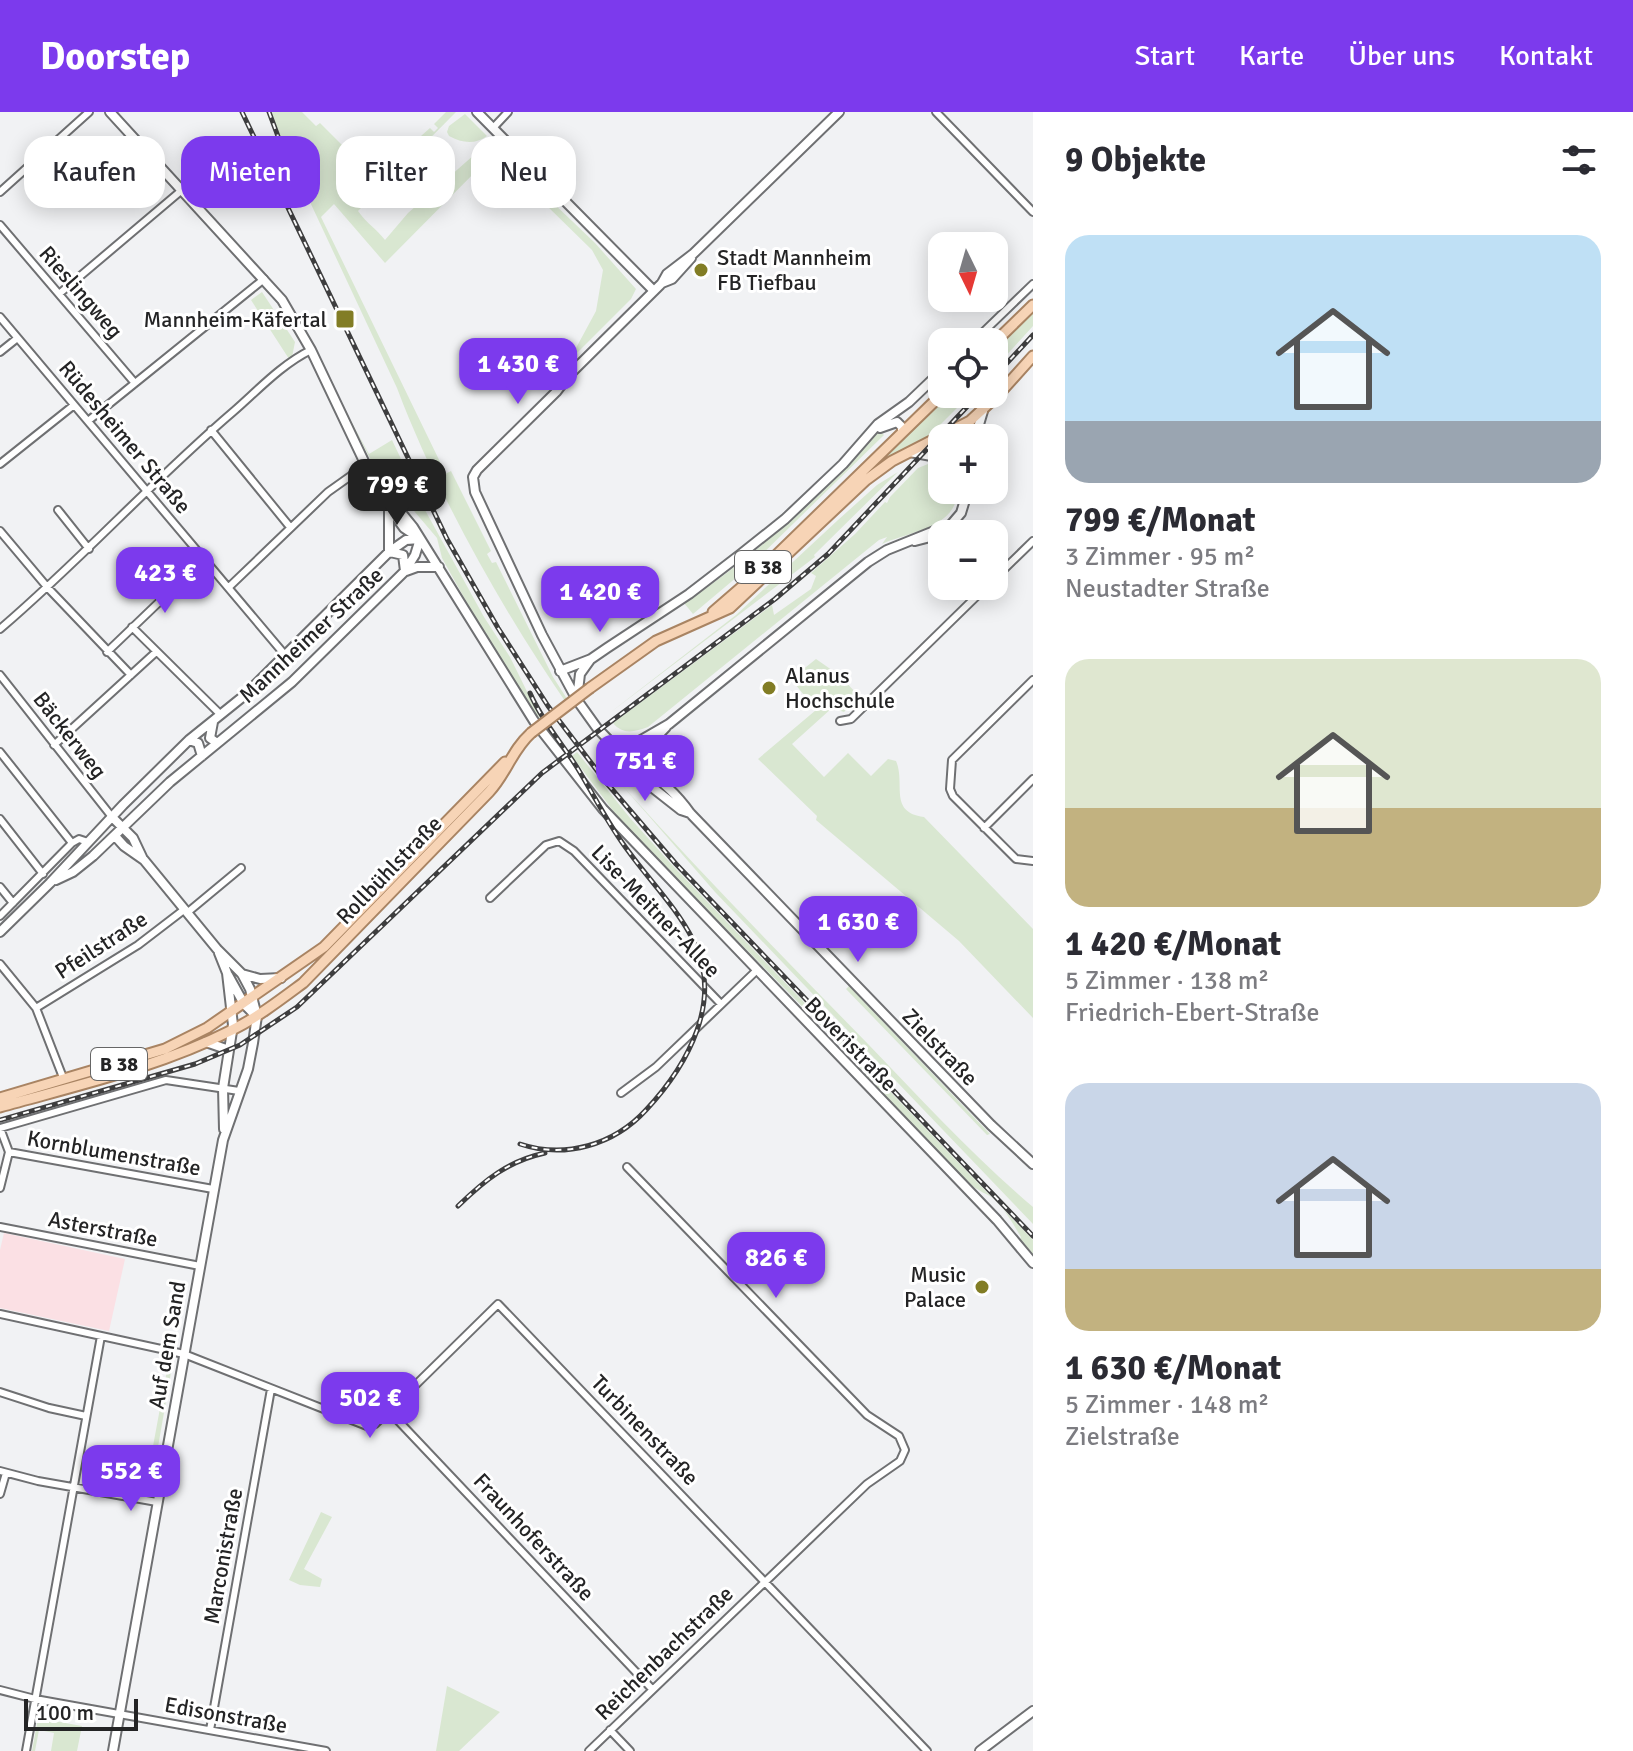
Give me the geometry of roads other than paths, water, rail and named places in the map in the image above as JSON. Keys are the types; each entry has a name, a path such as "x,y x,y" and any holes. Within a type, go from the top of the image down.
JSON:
{"main road":[{"path":"1008,329 1030,308"},
{"name":"B 38","path":"589,686 656,641 730,608 856,488 879,470 951,432 983,411 1033,356"},
{"name":"B 38","path":"529,732 645,642 691,623 719,607 928,407"},
{"name":"Rollbühlstraße","path":"0,1098 63,1076 165,1049 186,1040 282,978 324,947 346,926 501,768 518,740 529,732"},
{"name":"Rollbühlstraße","path":"257,1016 303,983 348,939 499,781 529,732"},
{"name":"B 38","path":"0,1107 157,1062 233,1030 257,1016"}],"street":[{"path":"0,192 89,112"},
{"path":"110,112 181,189"},
{"path":"477,112 654,291 685,267 693,254 839,112"},
{"path":"493,128 508,112"},
{"path":"936,112 1033,212"},
{"path":"59,294 181,191"},
{"path":"199,208 282,300 311,350 389,510 404,528 420,539"},
{"name":"Rieslingweg","path":"0,225 134,382"},
{"path":"88,421 264,279"},
{"path":"987,328 1033,284"},
{"name":"Zielstraße","path":"654,291 473,477 475,492 577,700 639,777 681,810 690,813"},
{"path":"1011,305 1018,311 1030,308"},
{"name":"Rüdesheimer Straße","path":"0,317 285,655"},
{"path":"0,352 15,340"},
{"path":"0,629 48,588 211,430 275,375 311,350"},
{"path":"562,674 591,659 714,575 785,519 843,464 878,424 928,386"},
{"path":"0,464 74,405"},
{"path":"979,424 983,411"},
{"path":"869,435 892,422 900,424 902,432"},
{"path":"211,430 290,527"},
{"path":"910,452 928,455"},
{"path":"229,587 328,492 366,465"},
{"path":"373,478 411,523 420,539"},
{"path":"58,510 89,549"},
{"path":"389,510 389,552 403,555 405,571 417,567 439,567"},
{"path":"0,531 48,588 131,675"},
{"path":"625,756 636,743 669,724 868,562 928,531"},
{"path":"910,541 928,537"},
{"name":"Mannheimer Straße","path":"0,932 189,740 221,715 285,655 389,552 406,540 420,539 405,571 292,682 202,756 93,856 73,872 50,883"},
{"name":"Boveristraße","path":"420,539 517,694 583,784 647,858 997,1220 1033,1263"},
{"path":"1008,565 1033,541"},
{"path":"107,652 204,559"},
{"path":"840,721 851,719 973,600"},
{"path":"132,627 221,715"},
{"path":"54,745 156,652"},
{"path":"577,700 580,674 591,659"},
{"path":"562,674 580,674"},
{"name":"Bäckerweg","path":"0,675 112,817"},
{"path":"1033,680 951,764 953,796 1016,859 1033,861"},
{"path":"213,721 210,738 217,743"},
{"path":"625,756 637,755 669,724"},
{"path":"660,736 658,758 665,785"},
{"path":"189,740 198,743 202,756"},
{"path":"0,752 72,843"},
{"name":"Zielstraße","path":"625,756 647,770 682,801 690,813 991,1125 1033,1164"},
{"path":"984,828 1033,779"},
{"path":"112,817 133,838 144,860 217,949 242,974 260,979 282,978"},
{"path":"112,817 115,836 144,860"},
{"path":"0,819 43,874"},
{"path":"0,916 72,843 79,839 88,842 93,856"},
{"name":"Lise-Meitner-Allee","path":"490,898 546,845 559,841 574,851 721,1004"},
{"name":"Pfeilstraße","path":"36,1008 138,945 241,868"},
{"path":"0,887 13,903"},
{"path":"217,949 227,973 249,1000"},
{"path":"0,964 36,1008 63,1076"},
{"path":"621,1093 656,1067 756,971"},
{"name":"Auf dem Sand","path":"224,1134 223,1088 233,1030 227,973"},
{"path":"242,974 257,1016"},
{"name":"Auf dem Sand","path":"113,1751 213,1189 224,1134 248,1069 257,1016"},
{"path":"206,1042 229,1050"},
{"path":"0,1188 9,1152 0,1128 166,1080 239,1091"},
{"name":"Kornblumenstraße","path":"9,1152 213,1189"},
{"path":"629,1169 867,1415 899,1436 903,1442 905,1450 900,1461 867,1484 765,1581"},
{"name":"Asterstraße","path":"0,1227 200,1266"},
{"name":"Turbinenstraße","path":"389,1411 498,1304 927,1751"},
{"path":"0,1314 184,1354 367,1426 375,1424 389,1411"},
{"path":"26,1751 101,1336"},
{"name":"Marconistraße","path":"210,1730 271,1389"},
{"path":"0,1392 86,1416"},
{"name":"Fraunhoferstraße","path":"389,1411 652,1689"},
{"path":"0,1494 3,1472 157,1502"},
{"name":"Reichenbachstraße","path":"589,1751 765,1581"},
{"name":"Edisonstraße","path":"0,1690 35,1699 326,1751"},
{"path":"980,1751 1033,1711"},
{"path":"610,1730 630,1751"}],"railway":[{"path":"242,112 447,539 498,628 548,706 605,781 676,864 1033,1236"},
{"path":"269,112 278,136"},
{"path":"1008,362 1033,335"},
{"path":"0,1120 195,1064 240,1045 297,1007 542,773 775,599 828,554 966,408"},
{"path":"520,1144 554,1150 588,1146 633,1122 661,1092 688,1052 703,1008 705,986 702,963 687,928 615,832 530,693"},
{"path":"458,1206 498,1173 520,1161 545,1153"}],"place":[{"name":"Stadt Mannheim FB Tiefbau","path":"701,270"},
{"name":"Mannheim-Käfertal","path":"345,319"},
{"name":"Alanus Hochschule","path":"769,688"},
{"name":"Music Palace","path":"982,1287"}]}
